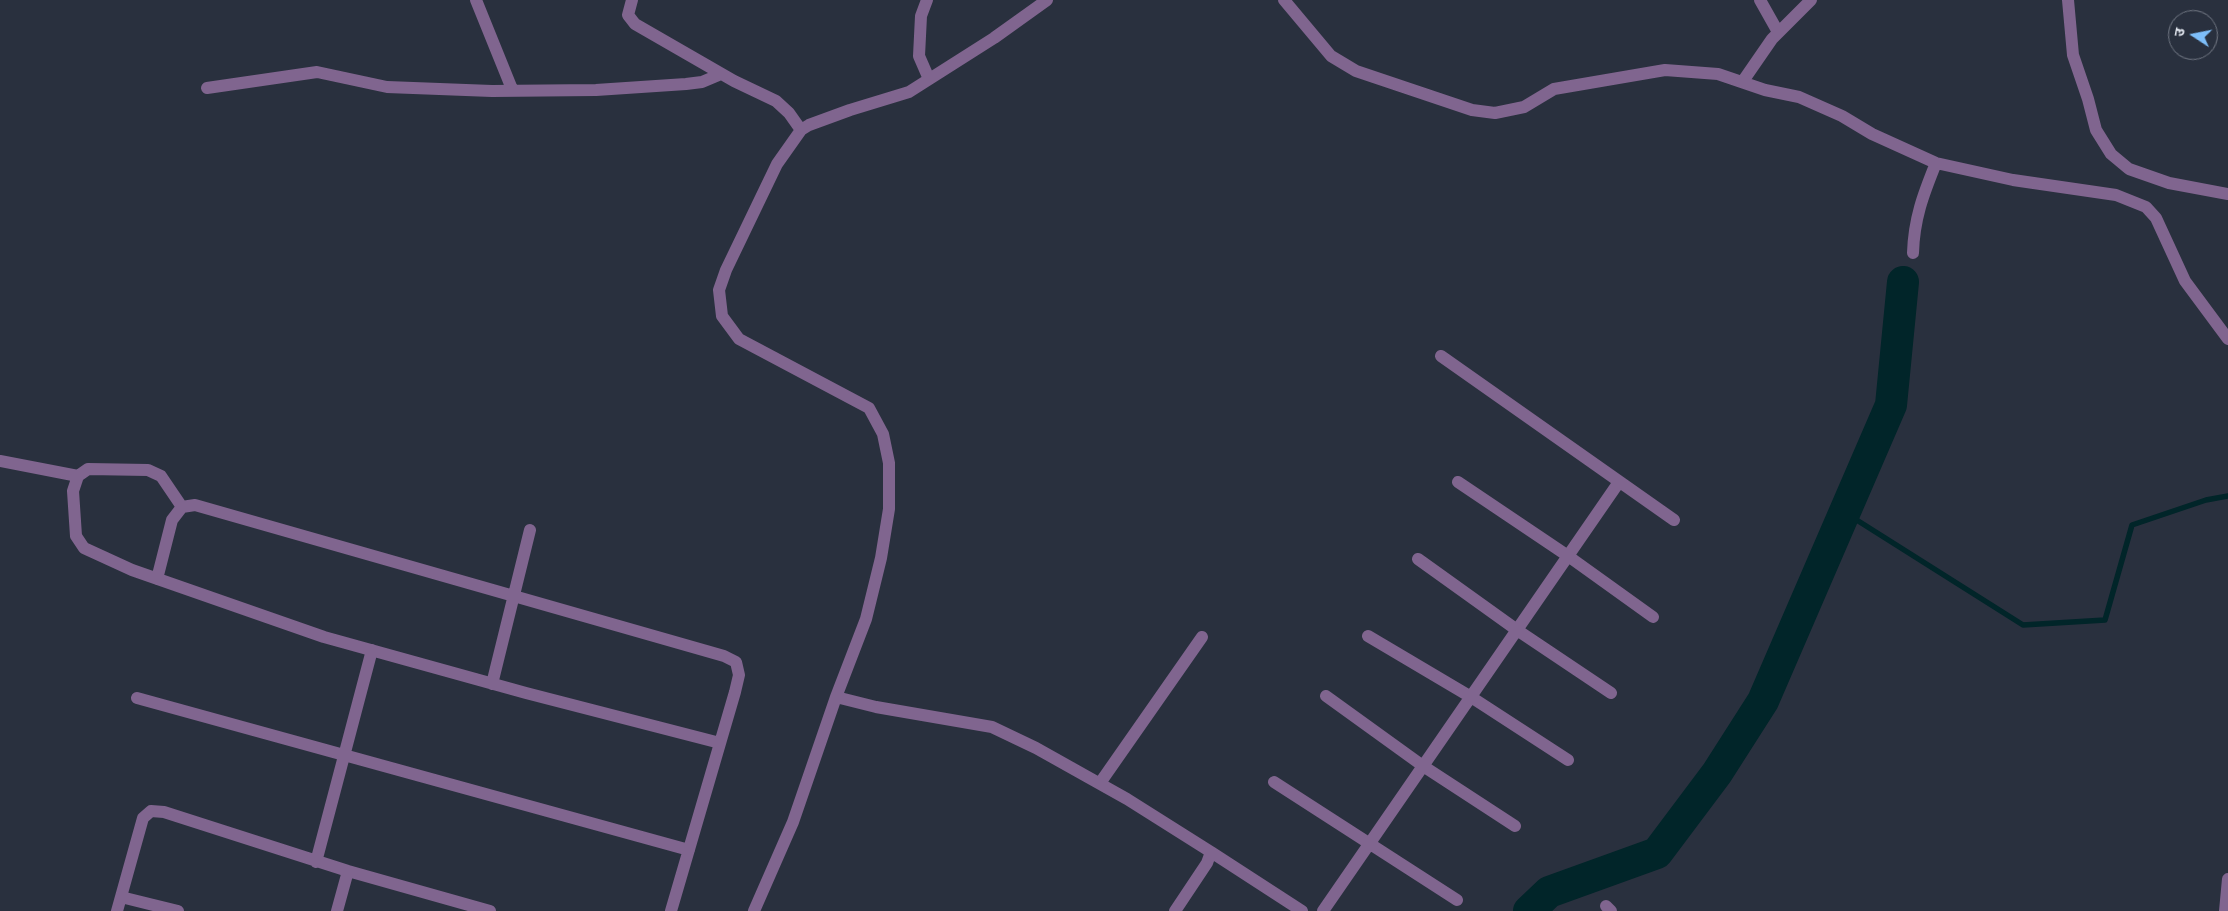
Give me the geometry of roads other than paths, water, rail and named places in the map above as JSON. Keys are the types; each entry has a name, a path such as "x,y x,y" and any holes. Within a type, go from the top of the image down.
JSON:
{"street":[{"path":"476,0 512,89"},
{"path":"632,0 628,15 635,24 721,74 776,101 789,113 801,130"},
{"path":"927,0 921,16 919,56 929,79"},
{"path":"754,911 794,822 836,697 866,619 881,558 889,509 889,463 883,434 869,408 861,402 739,339 722,316 719,290 777,164 801,130 809,125 850,110 909,92 994,38 1047,0"},
{"path":"1284,0 1331,56 1356,71 1472,110 1495,113 1524,107 1554,89 1665,70 1718,74 1766,90 1799,97 1842,116 1872,134 1936,163 2013,180 2116,195 2146,207 2156,218 2185,281 2228,339"},
{"path":"1760,0 1778,32"},
{"path":"1743,82 1750,68 1778,32 1811,0"},
{"path":"2068,0 2073,55 2096,130 2111,154 2129,169 2161,180 2228,194"},
{"path":"207,88 317,72 387,87 492,91 512,89 596,90 686,84 702,82 721,74"},
{"path":"1913,253 1914,228 1919,204 1936,163"},
{"path":"1441,356 1674,520"},
{"path":"0,461 78,476"},
{"path":"182,507 162,476 148,470 88,469 78,476 73,492 76,536 84,548 132,570 324,637 492,684 720,743"},
{"path":"1458,482 1568,556 1652,617"},
{"path":"1323,911 1619,482"},
{"path":"157,579 172,520 182,507 195,506 514,594 724,656 736,662 739,675 671,911"},
{"path":"492,684 530,530"},
{"path":"1418,559 1610,694"},
{"path":"1368,636 1471,697 1568,760"},
{"path":"1100,783 1202,637"},
{"path":"316,862 372,650"},
{"path":"1326,696 1423,766 1515,826"},
{"path":"836,697 876,707 992,727 1036,748 1100,783 1174,827 1302,911"},
{"path":"137,698 689,850"},
{"path":"1274,782 1457,900"},
{"path":"117,911 143,818 151,811 164,812 316,862 482,910"},
{"path":"1175,911 1207,863 1211,852"},
{"path":"337,911 348,871"},
{"path":"2225,911 2228,879"},
{"path":"121,897 178,911"}],"waterway":[{"path":"1529,911 1549,892 1657,853 1717,773 1763,701 1891,405 1903,282"},
{"path":"1844,512 2023,625 2105,620 2132,525 2206,500 2228,496"}]}
